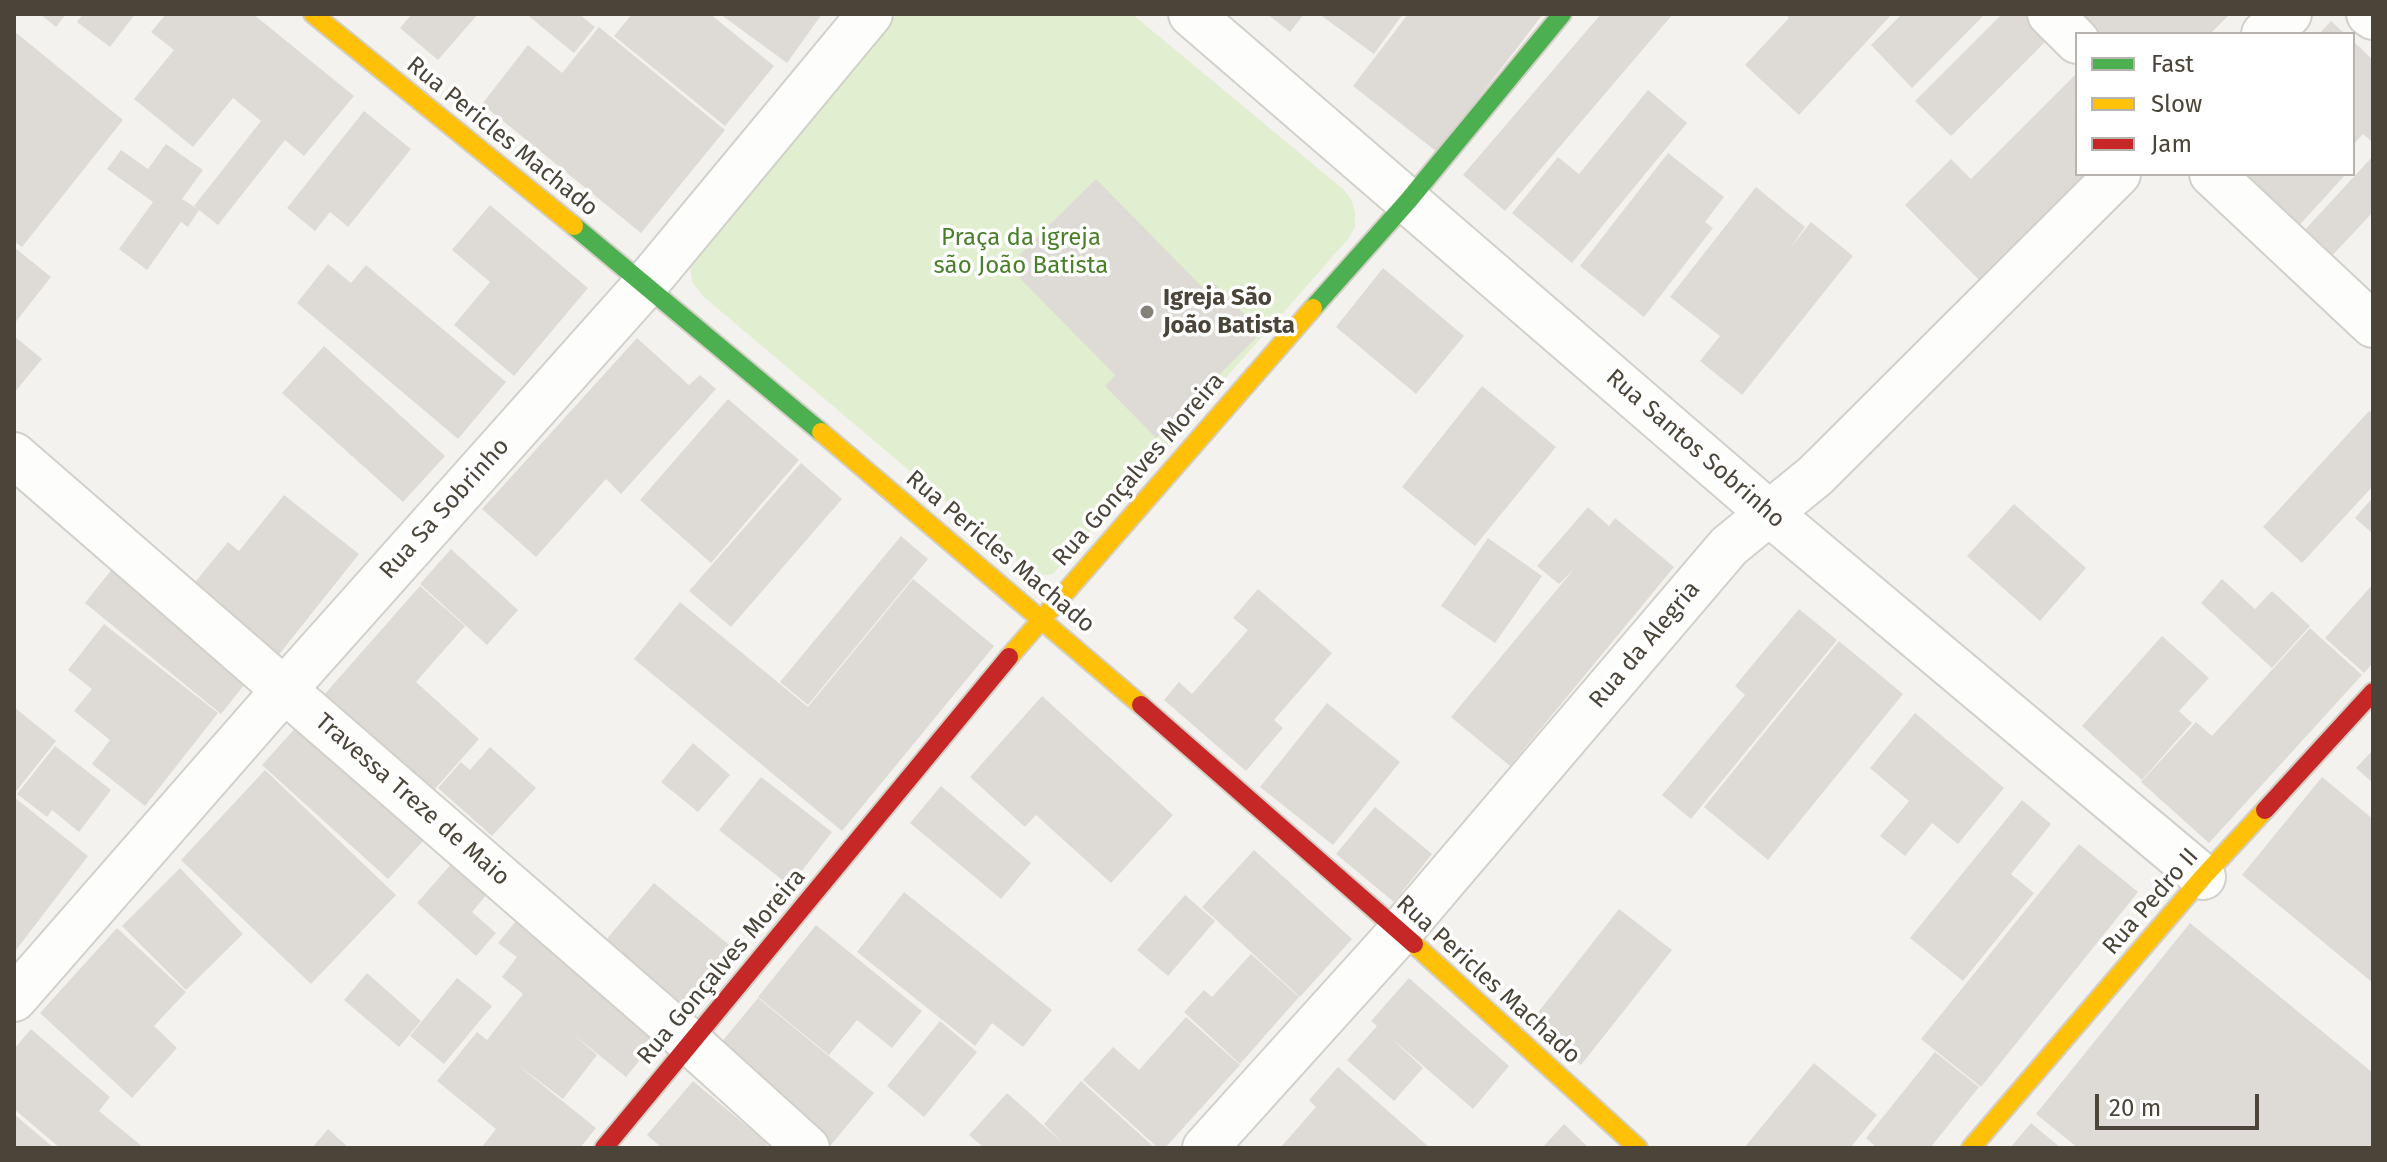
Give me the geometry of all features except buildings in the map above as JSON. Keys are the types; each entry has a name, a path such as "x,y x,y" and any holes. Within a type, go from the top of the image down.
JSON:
{"street":[{"name":"Rua Pericles Machado","path":"313,14 646,284 1041,618 1400,932 1638,1148"},
{"name":"Rua Sa Sobrinho","path":"14,999 646,284 870,14"},
{"name":"Rua Santos Sobrinho","path":"1191,14 1769,513 2203,877"},
{"name":"Rua Gonçalves Moreira","path":"604,1148 1041,618 1408,201 1562,14"},
{"path":"2050,14 2075,39"},
{"path":"2266,32 2289,14"},
{"name":"Rua da Alegria","path":"1205,1148 1400,932 1729,546 1815,476 2116,176"},
{"path":"2214,176 2373,325"},
{"name":"Travessa Treze de Maio","path":"14,455 691,1043 807,1148"},
{"name":"Rua Pedro II","path":"1971,1148 2203,877 2373,692"}],"green space":[{"name":"Praça da igreja são João Batista","path":"897,14 1132,14 1343,189 1351,199 1355,212 1355,227 1349,238 1053,574 1039,576 1027,570 704,297 692,282 690,265 700,237"}],"traffic: fast":[{"path":"1313,308 1408,201 1562,14"},
{"path":"574,226 821,432"}],"traffic: slow":[{"path":"313,14 574,226"},
{"path":"1009,657 1313,308"},
{"path":"821,432 1141,705"},
{"path":"1971,1148 2203,877 2265,810"},
{"path":"1414,944 1638,1148"}],"traffic: jam":[{"path":"604,1148 1009,657"},
{"path":"2265,810 2373,692"},
{"path":"1141,705 1414,944"}],"place":[{"name":"Igreja São João Batista","path":"1147,312"}]}
